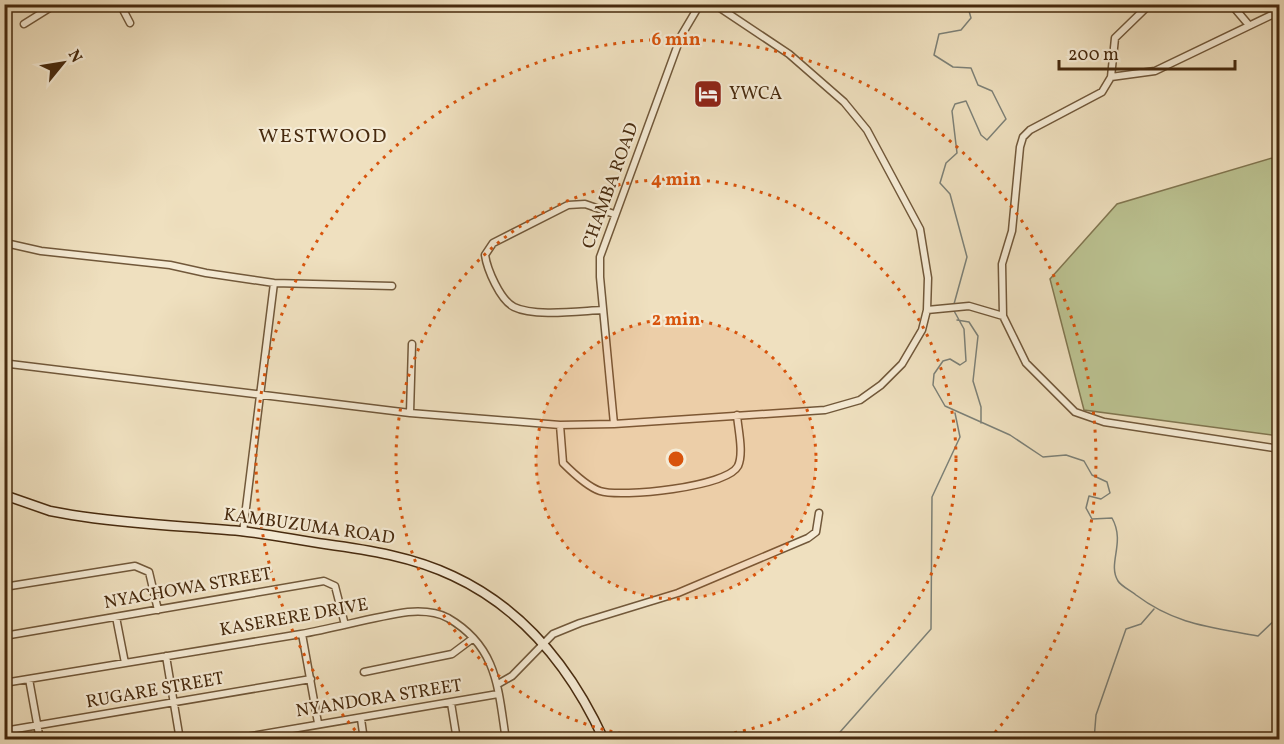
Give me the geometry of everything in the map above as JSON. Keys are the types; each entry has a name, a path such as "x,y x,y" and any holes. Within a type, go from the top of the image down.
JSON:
{"main road":[{"name":"KAMBUZUMA ROAD","path":"4,495 50,511 72,515 243,532 371,550 437,569 470,585 510,612 545,645 576,686 604,740"}],"street":[{"path":"24,24 56,4"},
{"path":"120,4 130,23"},
{"name":"CHAMBA ROAD","path":"614,424 602,310 600,263 615,214 681,36 700,4"},
{"path":"4,366 10,364 410,413 560,424 614,424 833,409 860,400 886,380 905,359 922,330 927,310 927,262 920,229 867,130 834,92 795,59 714,4"},
{"path":"1150,4 1115,38 1111,77 1106,88 1093,99 1030,130 1023,137 1020,147 1012,231 1002,264 1003,316 1026,363 1075,412 1104,422 1280,449"},
{"path":"1231,4 1248,24"},
{"path":"1111,77 1155,70 1248,24 1280,11"},
{"path":"602,310 550,311 515,308 502,295 485,255 489,246 568,205 585,204 615,214"},
{"path":"4,239 10,244 41,251 170,265 274,283 392,286"},
{"path":"243,532 274,283"},
{"path":"927,310 956,306 974,307 1003,316"},
{"path":"410,413 412,344"},
{"path":"560,424 563,463 597,490 613,492 695,487 729,474 739,461 737,415"},
{"path":"498,684 512,676 545,645 553,634 678,593 808,538 816,532 819,513"},
{"path":"4,587 135,566 149,572 158,610"},
{"name":"NYACHOWA STREET","path":"4,636 328,581 336,590 345,625"},
{"name":"KASERERE DRIVE","path":"4,683 302,634 408,612 429,612 447,617 472,639 490,662 498,684 506,740"},
{"path":"116,617 125,663"},
{"path":"302,634 318,723"},
{"path":"364,672 443,656 459,650 472,639"},
{"path":"166,656 180,740"},
{"path":"29,679 40,740"},
{"name":"RUGARE STREET","path":"4,731 311,679"},
{"name":"NYANDORA STREET","path":"228,740 498,694"},
{"path":"451,703 457,740"},
{"path":"361,719 364,740"}],"green space":[{"path":"1279,156 1279,436 1084,410 1050,279 1117,204"}],"waterway":[{"path":"954,304 967,257 950,194 940,183 946,163 957,153 952,111 955,104 966,101 981,135 987,140 1006,119 992,91 978,85 971,68 953,67 934,55 939,34 961,30 971,18 967,4"},
{"path":"953,309 964,329 966,361 960,365 950,359 943,361 934,374 933,385 945,406 1010,435 1043,457 1066,455 1084,461 1092,475 1107,482 1110,493 1101,499 1089,496 1086,508 1092,519 1112,518 1117,536 1114,567 1121,585 1165,613 1225,630 1258,636 1280,615"},
{"path":"957,320 969,322 978,336 973,381 981,407 981,423"},
{"path":"833,740 931,629 932,497 960,437 955,413"},
{"path":"1094,740 1096,715 1126,629 1141,624 1154,609"}],"place":[{"name":"YWCA","path":"708,94"}],"district":[{"name":"WESTWOOD","path":"323,137"}]}
